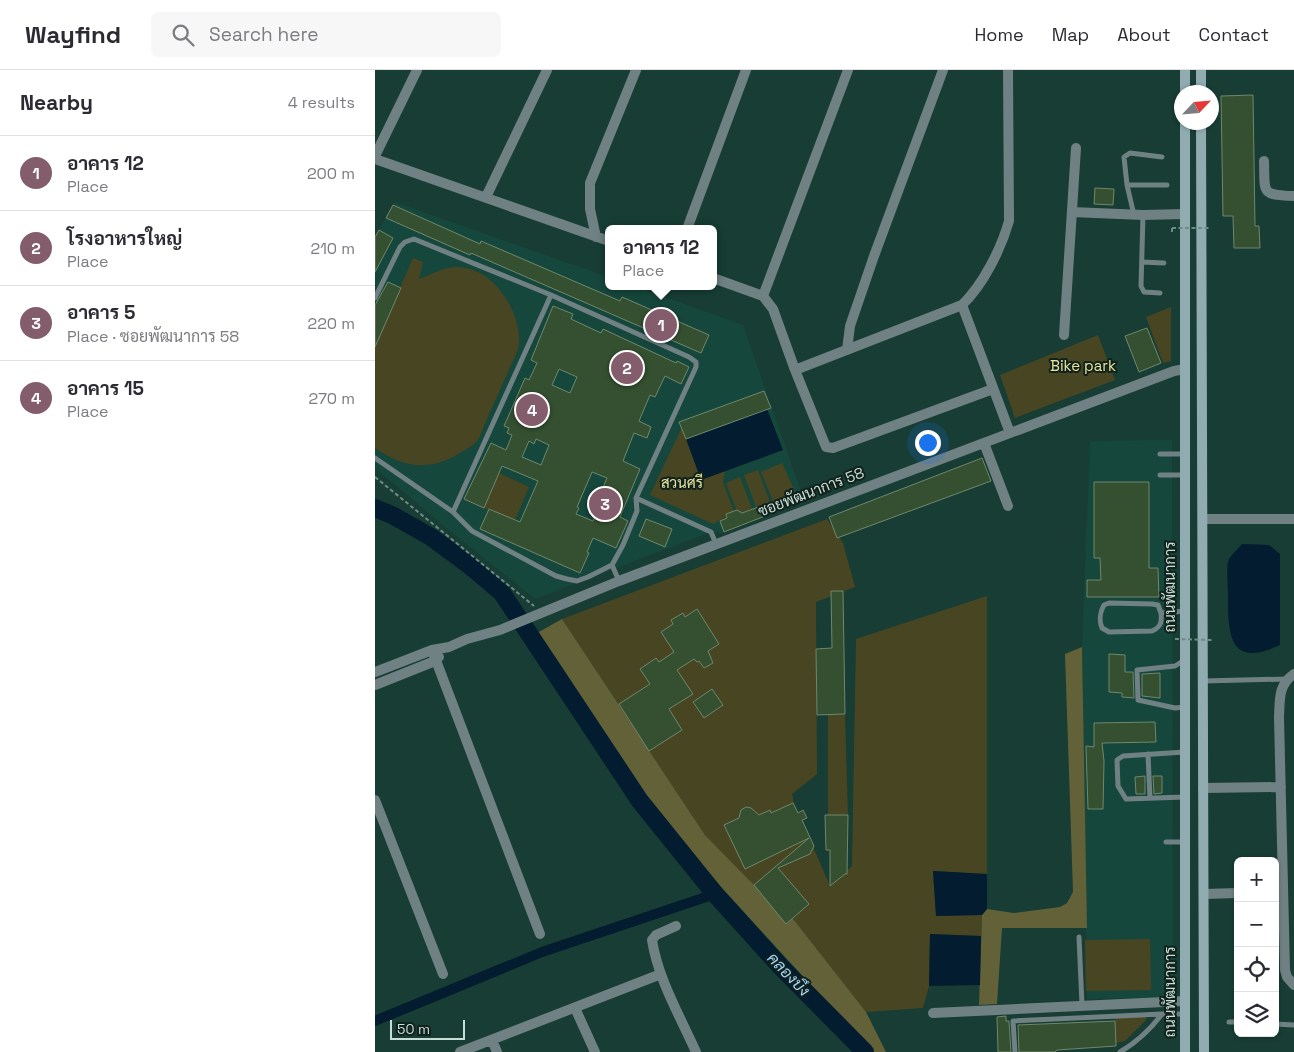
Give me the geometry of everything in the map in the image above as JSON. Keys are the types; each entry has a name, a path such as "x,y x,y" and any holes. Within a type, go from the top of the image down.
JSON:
{"main road":[{"path":"1185,70 1185,85"},
{"path":"1201,70 1201,85"},
{"name":"ถนนพัฒนาการ","path":"1185,130 1185,1052"},
{"path":"1201,130 1204,1052"},
{"path":"1185,369 1202,369"},
{"path":"1185,525 1203,518"},
{"path":"1185,842 1203,843"}],"street":[{"path":"417,70 375,157 605,240"},
{"path":"485,197 547,70"},
{"path":"596,237 590,208 590,183 636,70"},
{"path":"688,225 746,70"},
{"path":"763,296 848,70"},
{"path":"847,350 850,326 862,291 943,70"},
{"path":"795,370 962,305 974,293 1004,238 1009,221 1008,70"},
{"path":"1064,335 1076,148"},
{"path":"1264,161 1265,188 1267,192 1272,195 1294,196"},
{"path":"1072,212 1138,215 1185,214"},
{"path":"717,279 763,296 773,308 824,443 829,448 993,389"},
{"path":"962,305 1009,433"},
{"name":"ซอยพัฒนาการ 58","path":"375,672 432,650 449,647 467,639 500,630 619,581 716,544 1174,371 1185,369"},
{"path":"984,443 1008,506"},
{"path":"1203,518 1294,519"},
{"name":"ซอยพัฒนาการ 58","path":"375,685 435,661 449,647"},
{"path":"432,650 540,934"},
{"path":"1290,676 1280,692 1279,892 1285,970 1287,977 1294,985"},
{"path":"1203,788 1281,787"},
{"path":"375,800 443,974"},
{"path":"1204,894 1234,893"},
{"path":"676,926 656,935 652,940 661,974 696,1052"},
{"path":"460,1052 661,974"},
{"path":"933,1013 1185,1001"},
{"path":"575,1008 595,1052"},
{"path":"492,1040 497,1052"}],"lane":[{"path":"1160,293 1147,293 1142,289 1138,215 1127,185 1124,161 1126,154 1130,153 1162,157"},
{"path":"1127,185 1167,185"},
{"path":"375,298 400,246 414,239 551,295 689,357 696,362 696,368 636,498 637,511 623,545 612,566 588,578 577,580 556,576 472,531 453,512 375,458"},
{"path":"1142,262 1164,263"},
{"path":"453,512 551,295"},
{"path":"1160,454 1185,454"},
{"path":"1160,475 1185,475"},
{"path":"636,498 711,532 716,544"},
{"path":"612,566 619,581"},
{"path":"1109,604 1158,605 1161,613 1161,624 1153,631 1109,632 1102,628 1100,623 1101,610 1104,605 1109,604"},
{"path":"1161,613 1186,611"},
{"path":"1185,659 1175,666 1137,670 1138,700 1175,708 1185,707"},
{"path":"1203,681 1290,676"},
{"path":"1185,752 1123,756 1117,760 1118,786 1127,799 1185,797"},
{"path":"1148,754 1150,798"},
{"path":"1166,842 1185,842"},
{"path":"1079,937 1082,1006"},
{"path":"1013,1009 1015,1052"},
{"path":"1120,1052 1141,1038 1153,1026 1161,1014"},
{"path":"1013,1020 1185,1014"},
{"path":"1229,1022 1234,1022"},
{"path":"1279,1024 1294,1025"}],"path":[{"path":"1172,234 1172,228 1211,228"},
{"path":"375,477 536,608"},
{"path":"1175,639 1211,640"}],"shaded area":[{"path":"395,202 605,276 605,290 645,290 743,325 803,497 722,533 711,532 535,599 375,468 375,237"},
{"path":"1172,440 1173,997 1087,999 1082,647 1090,441"},
{"path":"562,619 705,835 750,881 794,920 866,1012 886,1052 872,1052 712,877 672,830 605,740 537,633"},
{"path":"1082,647 1087,928 1002,928 997,1004 979,1005 982,915 987,909 1014,913 1060,907 1067,903 1073,892 1065,654"}],"green space":[{"path":"413,258 423,262 419,279 454,267 472,270 483,275 503,294 510,306 515,318 519,344 479,438 469,448 447,460 426,465 405,463 375,448 375,345"},
{"path":"1171,307 1171,361 1163,363 1146,317"},
{"name":"Bike park","path":"1098,335 1115,380 1015,418 1000,375"},
{"name":"สวนศรี","path":"683,425 725,471 723,482 734,512 713,524 650,495"},
{"path":"782,463 797,496 775,506 761,472"},
{"path":"758,470 770,502 756,507 744,475"},
{"path":"499,473 529,487 515,520 484,508"},
{"path":"740,477 752,509 738,514 726,483"},
{"path":"827,519 843,543 855,587 816,602 817,774 792,794 794,803 830,886 852,866 856,639 987,596 987,874 933,871 936,916 982,915 981,936 930,934 929,986 923,1008 866,1012 794,920 750,881 705,835 562,619"},
{"path":"845,714 848,815 828,815 828,715"},
{"path":"1150,939 1151,990 1086,991 1085,940"},
{"path":"1115,1015 1146,1017 1146,1020 1125,1041 1116,1043"}],"water":[{"path":"767,409 783,450 701,480 686,439"},
{"path":"1242,544 1269,545 1280,554 1280,645 1250,653 1241,650 1235,644 1229,623 1229,559"},
{"path":"933,871 987,874 987,909 982,915 936,916"},
{"path":"930,934 981,936 980,985 929,986"}],"building":[{"path":"1253,95 1255,226 1259,226 1260,248 1234,248 1233,216 1223,216 1221,96"},
{"path":"1095,188 1114,189 1113,205 1094,204"},
{"path":"393,205 480,244 481,241 620,301 622,297 709,335 701,353 386,218"},
{"path":"379,230 393,238 375,272 375,237"},
{"path":"388,282 401,288 375,347 375,305"},
{"path":"553,306 573,314 571,319 601,333 603,329 676,363 677,361 689,367 681,384 665,376 655,397 650,395 639,421 651,427 647,438 634,433 623,461 640,469 620,517 628,521 616,548 593,538 580,573 480,529 489,509 520,522 538,481 502,466 484,508 464,499 491,443 506,450 512,435 507,433 509,428 504,426 525,378 529,380 537,363 531,360","holes":["559,369 577,377 570,393 552,385","536,439 549,445 541,465 522,457 529,441 534,444","592,472 607,478 596,504 599,506 593,521 576,514 579,508 577,507"]},
{"path":"1147,328 1161,363 1139,372 1125,336"},
{"path":"764,391 771,408 686,439 679,422"},
{"path":"982,458 991,481 837,538 829,517"},
{"path":"1094,482 1149,482 1149,568 1158,568 1159,597 1087,597 1087,580 1101,580 1100,558 1094,558"},
{"path":"761,506 765,516 724,532 720,521 727,518 726,514 737,510 742,513"},
{"path":"646,519 672,529 665,547 639,536"},
{"path":"831,591 843,591 845,714 817,715 816,649 832,648"},
{"path":"697,609 719,644 708,651 713,663 704,668 699,661 697,662 694,659 677,670 693,694 669,709 682,730 649,751 619,704 650,684 640,669 656,658 659,662 674,652 661,632 673,624 671,620 683,613 685,617"},
{"path":"1109,654 1125,655 1125,672 1133,672 1134,698 1122,697 1122,693 1109,692"},
{"path":"1160,673 1160,698 1142,696 1142,674"},
{"path":"712,689 723,705 704,718 693,702"},
{"path":"1155,722 1156,742 1102,743 1104,761 1103,809 1088,809 1086,746 1094,747 1094,723"},
{"path":"1145,776 1145,794 1136,794 1135,777"},
{"path":"1153,776 1162,776 1162,793 1154,794"},
{"path":"793,803 798,813 803,810 807,818 802,820 814,846 810,854 778,868 809,904 786,924 754,885 809,838 745,869 724,825 739,818 741,810 746,807 751,808 759,815 770,810 771,813"},
{"path":"825,815 848,815 847,874 830,886 830,850 826,850"},
{"path":"1006,1016 1006,1021 1009,1021 1011,1052 998,1052 997,1017"},
{"path":"1115,1021 1116,1046 1057,1050 1055,1052 1019,1052 1018,1025"}],"waterway":[{"name":"คลองบึง","path":"375,508 392,515 431,537 469,565 502,593 640,801 715,894 780,966 865,1052"},
{"path":"375,1021 542,952 715,894"}],"place":[{"name":"อาคาร 12","path":"661,325"},
{"name":"โรงอาหารใหญ่","path":"627,368"},
{"name":"อาคาร 15","path":"532,410"},
{"name":"อาคาร 5","path":"605,504"}]}
